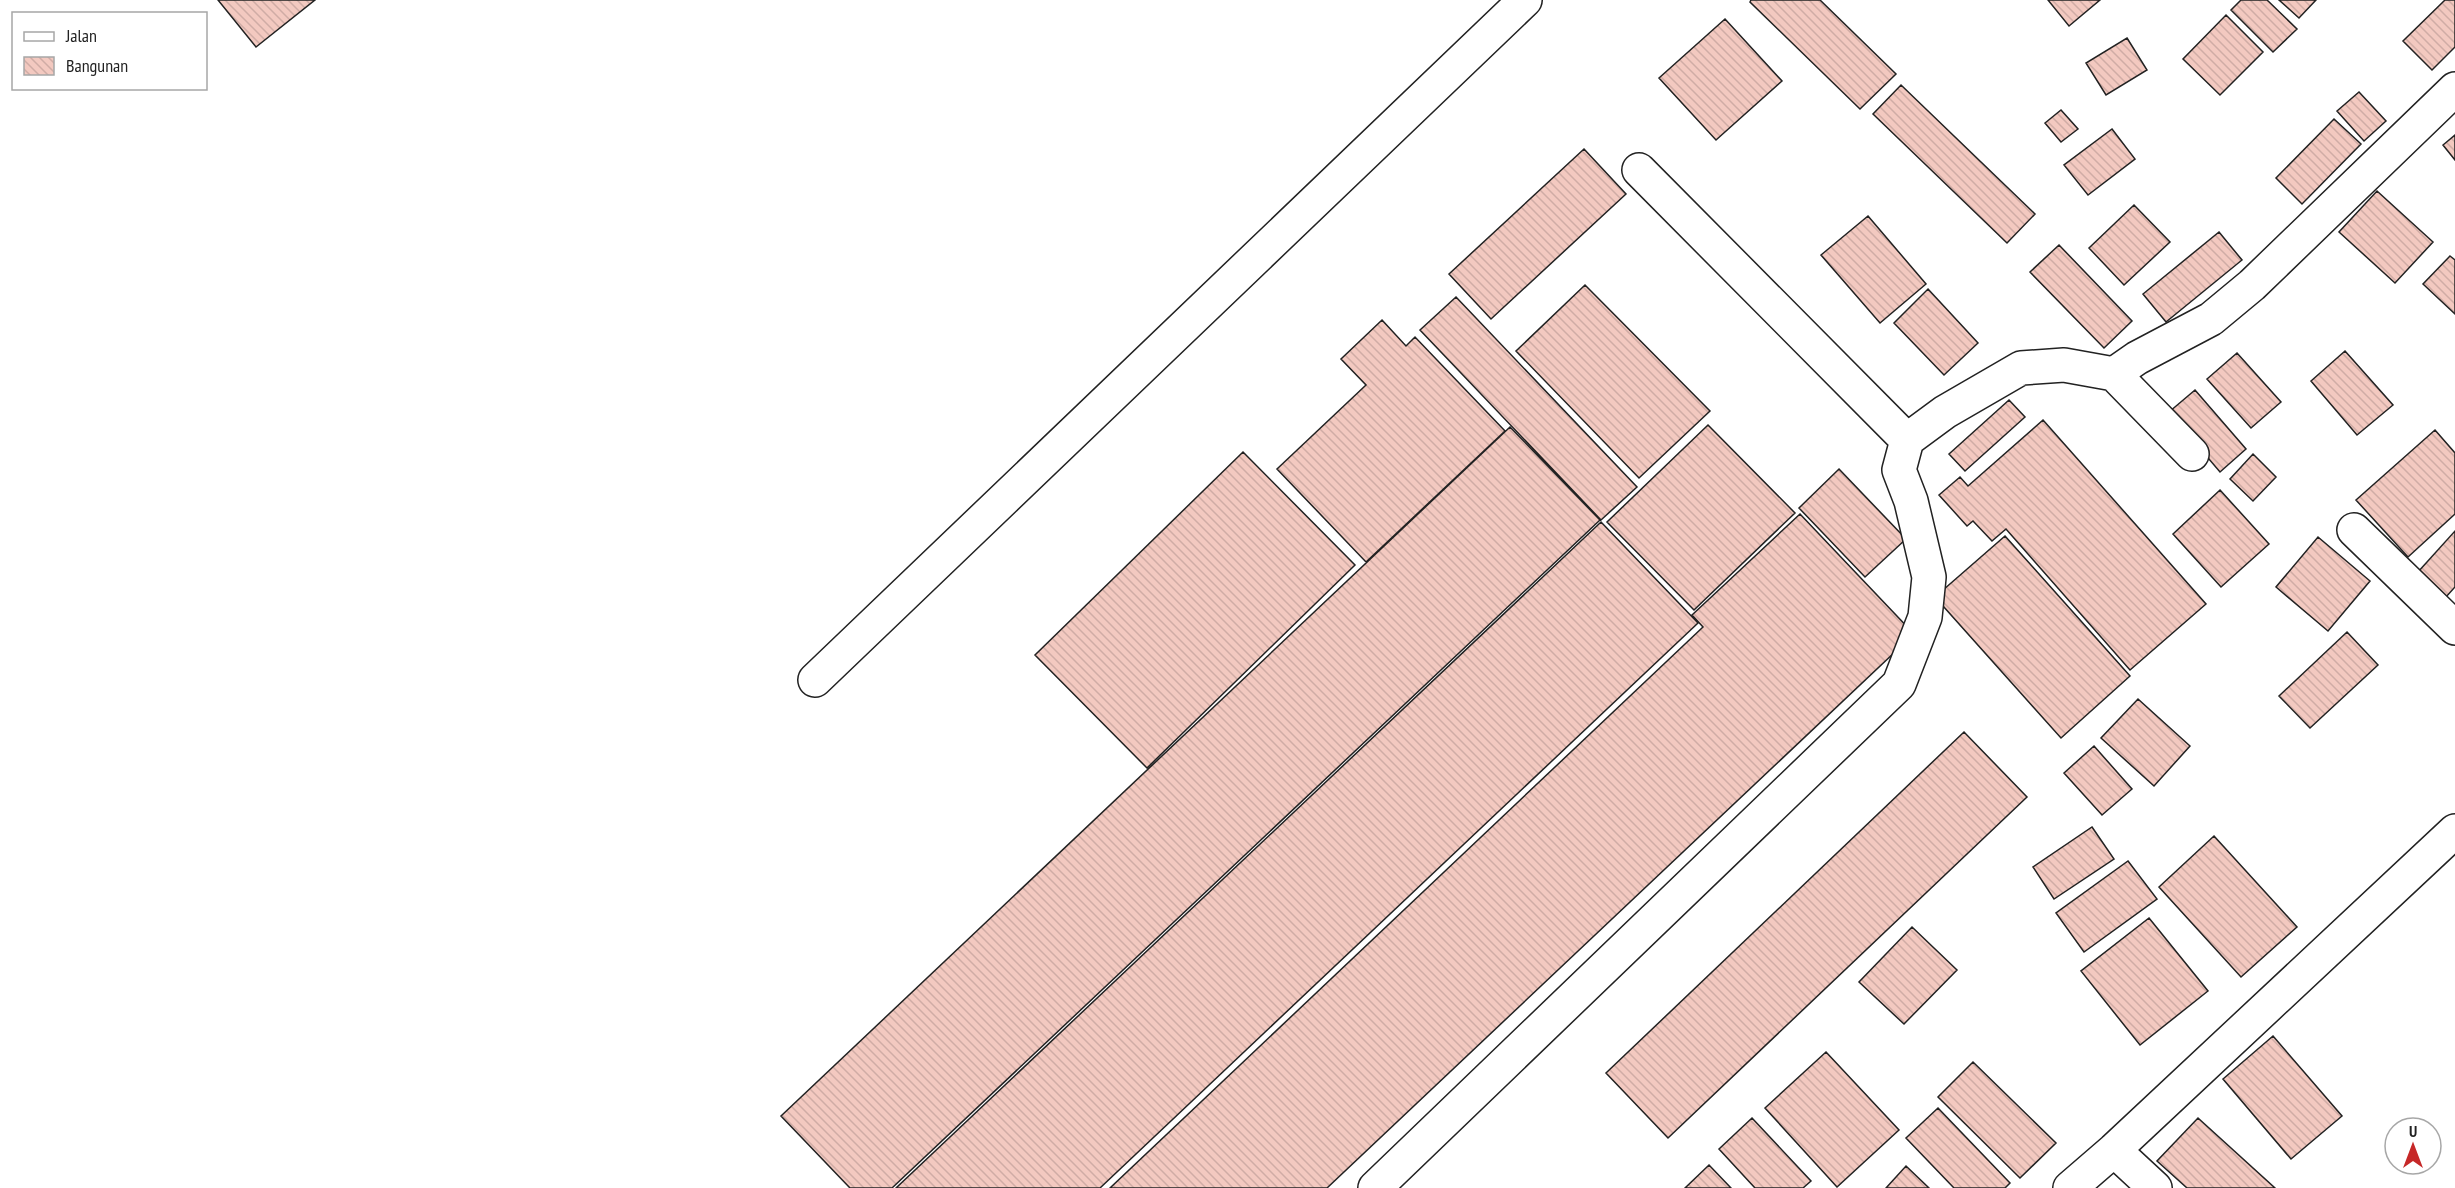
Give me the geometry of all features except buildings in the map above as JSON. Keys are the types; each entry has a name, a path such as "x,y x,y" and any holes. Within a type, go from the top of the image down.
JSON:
{"street":[{"path":"815,680 1525,0"},
{"path":"2114,374 2137,358 2211,319 2227,306 2279,261 2455,89"},
{"path":"1640,170 1907,440"},
{"path":"1375,1188 1899,684 1926,617 1929,577 1911,501 1899,470 1907,440 1945,412 2021,368 2064,365 2114,374 2192,454"},
{"path":"2354,530 2455,628"},
{"path":"2070,1188 2114,1150 2455,831"},
{"path":"2114,1150 2155,1188"}]}
